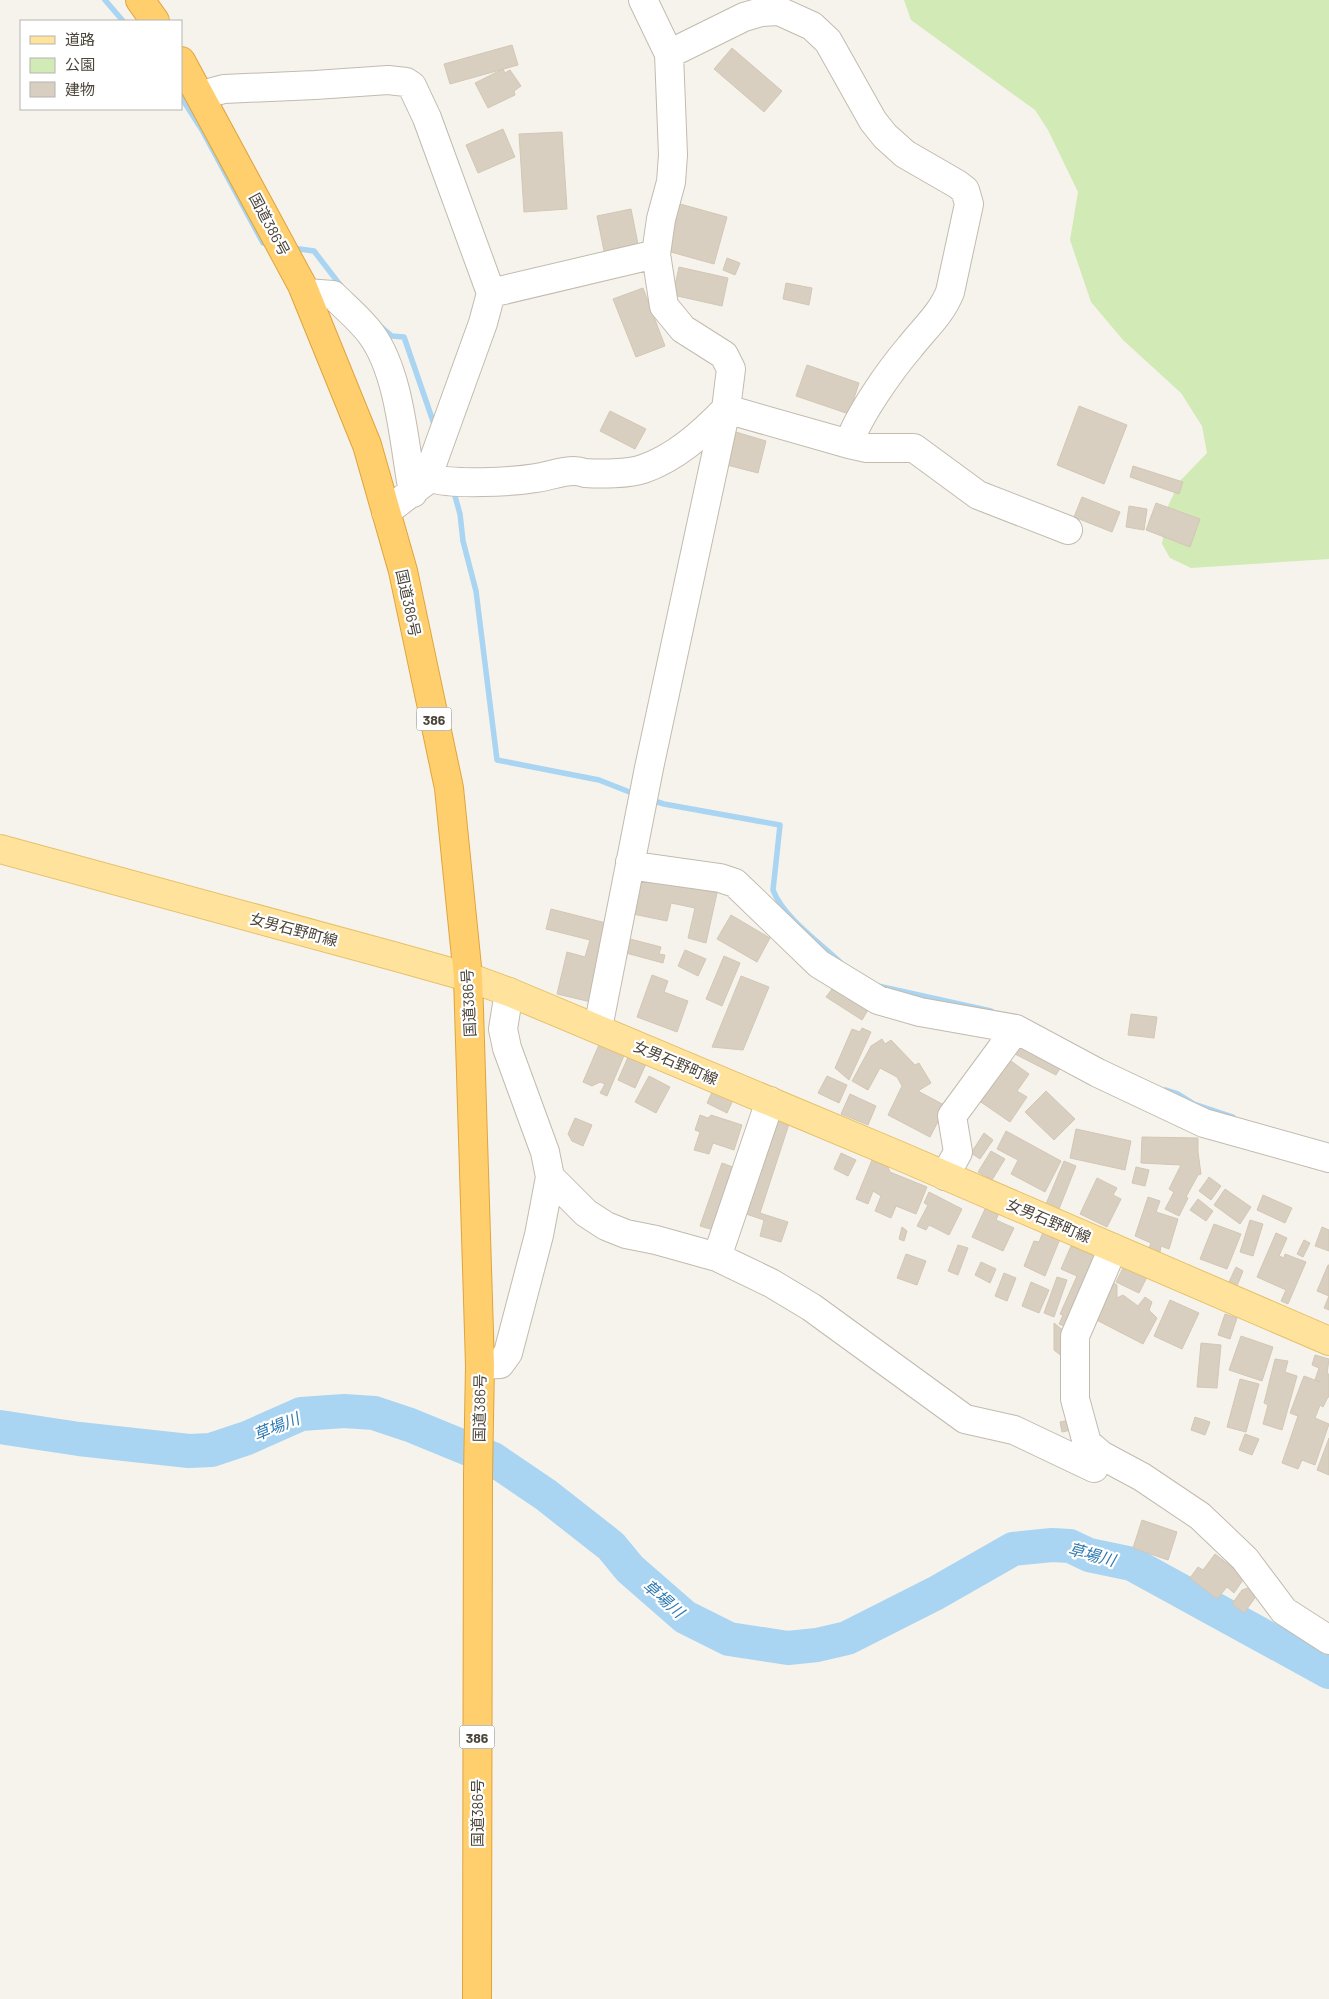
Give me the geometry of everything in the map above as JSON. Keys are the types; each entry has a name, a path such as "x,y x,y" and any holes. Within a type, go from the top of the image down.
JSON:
{"highway":[{"path":"140,0 154,20"},
{"name":"国道386号","path":"182,63 306,293 367,445 403,571 449,788 468,977 480,1365 477,1999"}],"main road":[{"name":"女男石野町線","path":"0,849 468,977 509,992 770,1101 1329,1341"}],"street":[{"path":"598,1028 651,758 726,409 731,369 724,355 683,329 664,306 656,254 661,219 671,182 673,155 669,54 643,0"},
{"path":"669,54 744,17 761,12 779,11 812,26 828,40 873,121 885,136 905,154 966,190 969,204 950,292 945,304 899,359 854,430 849,444"},
{"path":"201,95 224,89 388,80 406,82 412,86 427,118 490,293 483,323 431,467 421,485 386,512"},
{"path":"490,293 656,254"},
{"path":"306,293 333,295 370,333 387,361 421,485"},
{"path":"726,409 867,448 914,448 978,495 1068,530"},
{"path":"421,485 440,481 506,481 574,471 610,473 640,470 665,460 680,450 726,409"},
{"path":"630,862 642,867 720,878 735,882 819,964 878,1000 920,1012 1016,1029 1098,1073 1204,1123 1329,1158"},
{"path":"480,1365 500,1364 508,1353 539,1235 550,1177 544,1152 520,1078 507,1048 503,1030 509,992"},
{"path":"945,1176 958,1152 952,1116 1016,1029"},
{"path":"717,1258 770,1101"},
{"path":"550,1177 586,1213 606,1226 626,1234 656,1240 717,1258 771,1282 811,1307 965,1419 1014,1430 1094,1468 1101,1455"},
{"path":"1113,1248 1075,1336 1075,1399 1087,1443 1101,1455 1142,1477 1200,1516 1246,1559 1284,1611 1329,1640"}],"green space":[{"path":"904,0 1329,0 1329,559 1191,568 1170,558 1162,544 1168,506 1180,481 1207,453 1202,426 1181,393 1123,340 1091,302 1070,240 1078,192 1048,130 1035,110 911,20"}],"building":[{"path":"512,45 518,65 450,84 444,64"},
{"path":"732,48 782,91 764,112 714,69"},
{"path":"503,69 505,73 510,70 521,86 514,91 515,95 488,108 475,83"},
{"path":"503,129 515,157 478,173 466,145"},
{"path":"562,132 567,209 524,212 519,134"},
{"path":"673,202 727,217 714,264 660,249"},
{"path":"631,209 638,244 604,251 597,216"},
{"path":"727,258 740,263 735,275 723,270"},
{"path":"679,267 728,278 722,306 673,295"},
{"path":"786,283 812,288 809,305 783,299"},
{"path":"643,288 665,346 636,357 613,299"},
{"path":"807,365 859,383 849,414 796,396"},
{"path":"1079,406 1127,425 1104,484 1057,465"},
{"path":"610,411 646,429 635,449 600,431"},
{"path":"736,432 766,441 758,473 727,465"},
{"path":"1133,466 1183,482 1179,494 1130,477"},
{"path":"1082,497 1120,512 1112,532 1074,517"},
{"path":"1156,503 1200,519 1190,547 1146,530"},
{"path":"1129,506 1147,509 1144,530 1126,527"},
{"path":"636,875 717,893 706,943 688,938 695,908 671,903 667,921 628,913"},
{"path":"551,909 610,924 591,1002 557,994 567,952 585,957 590,940 546,929"},
{"path":"731,915 770,938 757,962 717,939"},
{"path":"630,939 661,947 659,954 665,955 663,963 626,953"},
{"path":"685,950 706,959 698,976 678,966"},
{"path":"724,956 740,963 722,1006 706,999"},
{"path":"652,975 668,981 664,992 688,1001 677,1032 637,1017"},
{"path":"741,976 769,987 743,1050 712,1047"},
{"path":"840,985 871,1005 862,1020 826,997 832,989 836,991"},
{"path":"1131,1014 1157,1017 1154,1038 1128,1035"},
{"path":"862,1028 871,1032 849,1080 835,1068 852,1029 860,1032"},
{"path":"1015,1038 1063,1063 1056,1075 1009,1051"},
{"path":"882,1039 885,1044 891,1040 915,1065 919,1063 931,1083 918,1091 946,1106 930,1137 888,1115 902,1086 897,1077 880,1068 868,1090 852,1081 871,1046"},
{"path":"601,1040 626,1051 607,1096 600,1093 605,1084 600,1082 592,1086 583,1082"},
{"path":"629,1055 646,1064 635,1088 618,1080"},
{"path":"1004,1056 1029,1074 1017,1091 1027,1097 1010,1122 975,1098"},
{"path":"649,1076 670,1087 656,1113 635,1102"},
{"path":"827,1076 847,1085 839,1103 818,1093"},
{"path":"713,1090 733,1100 727,1113 707,1103"},
{"path":"1046,1091 1075,1119 1054,1140 1025,1112"},
{"path":"850,1094 876,1106 868,1125 841,1114"},
{"path":"700,1115 708,1118 711,1115 742,1125 734,1150 713,1143 709,1154 694,1150 700,1132 695,1130"},
{"path":"771,1115 790,1121 760,1213 788,1222 781,1242 760,1236 764,1220 740,1212"},
{"path":"575,1118 592,1125 583,1146 572,1141 568,1134"},
{"path":"1076,1129 1131,1141 1125,1170 1070,1158"},
{"path":"1006,1131 1061,1161 1045,1192 1011,1174 1018,1160 997,1149"},
{"path":"984,1133 993,1140 980,1159 971,1153"},
{"path":"1142,1137 1198,1138 1201,1174 1198,1175 1186,1197 1188,1198 1179,1216 1165,1209 1174,1192 1169,1189 1181,1165 1141,1163"},
{"path":"991,1151 1005,1159 992,1180 978,1172"},
{"path":"841,1153 856,1160 848,1176 834,1169"},
{"path":"872,1160 888,1167 890,1172 927,1187 916,1214 896,1206 891,1218 875,1211 881,1196 873,1191 868,1204 856,1199"},
{"path":"1064,1161 1076,1166 1059,1209 1046,1204"},
{"path":"722,1163 738,1169 717,1231 700,1226"},
{"path":"1136,1167 1149,1170 1145,1186 1132,1183"},
{"path":"1209,1177 1221,1186 1211,1200 1199,1191"},
{"path":"1097,1178 1117,1188 1113,1195 1121,1199 1107,1227 1080,1214"},
{"path":"1225,1189 1251,1207 1240,1224 1214,1205"},
{"path":"929,1192 962,1209 949,1235 929,1225 926,1230 917,1226 928,1205 924,1203"},
{"path":"1263,1195 1292,1208 1285,1223 1257,1210"},
{"path":"1148,1197 1160,1201 1156,1212 1178,1219 1169,1249 1161,1246 1160,1252 1149,1248 1151,1243 1135,1236"},
{"path":"1198,1199 1213,1211 1206,1221 1190,1210"},
{"path":"986,1207 999,1213 996,1220 1014,1228 1003,1251 972,1237"},
{"path":"1250,1220 1263,1224 1253,1256 1240,1252"},
{"path":"1214,1224 1241,1234 1227,1269 1200,1259"},
{"path":"902,1227 907,1231 904,1241 899,1239"},
{"path":"1322,1227 1329,1230 1329,1251 1315,1246"},
{"path":"1043,1232 1060,1239 1045,1276 1024,1266 1034,1241 1039,1242"},
{"path":"1276,1233 1287,1238 1279,1256 1284,1258 1285,1254 1306,1262 1288,1304 1281,1301 1286,1290 1257,1277"},
{"path":"1304,1240 1310,1243 1303,1257 1297,1254"},
{"path":"958,1245 968,1248 958,1275 948,1271"},
{"path":"1071,1246 1099,1258 1069,1328 1059,1324 1063,1315 1060,1314 1077,1276 1061,1269"},
{"path":"906,1254 926,1261 917,1285 897,1278"},
{"path":"981,1262 996,1269 990,1283 975,1275"},
{"path":"1329,1265 1329,1296 1317,1291"},
{"path":"1124,1266 1147,1277 1139,1293 1116,1282"},
{"path":"1236,1267 1243,1271 1237,1286 1229,1282"},
{"path":"1004,1273 1016,1278 1007,1301 995,1296"},
{"path":"1057,1277 1067,1280 1054,1317 1044,1313"},
{"path":"1110,1281 1117,1285 1117,1298 1123,1295 1138,1306 1145,1297 1152,1302 1149,1310 1157,1318 1143,1344 1085,1314"},
{"path":"1031,1282 1049,1290 1039,1313 1022,1306"},
{"path":"1329,1296 1329,1310 1324,1308"},
{"path":"1170,1300 1199,1313 1182,1349 1154,1336"},
{"path":"1225,1314 1237,1318 1230,1339 1218,1335"},
{"path":"1054,1323 1064,1331 1064,1358 1054,1350"},
{"path":"1241,1336 1273,1347 1262,1381 1229,1370"},
{"path":"1201,1343 1221,1345 1217,1388 1197,1387"},
{"path":"1315,1355 1329,1359 1327,1374 1329,1374 1329,1397 1323,1407 1320,1405 1315,1418 1329,1424 1315,1465 1302,1460 1298,1469 1282,1463 1298,1416 1290,1413 1304,1376 1320,1382 1315,1380 1319,1368 1312,1365"},
{"path":"1275,1359 1288,1361 1285,1372 1297,1376 1282,1430 1263,1424 1268,1405 1264,1403"},
{"path":"1240,1379 1259,1384 1246,1432 1227,1427"},
{"path":"1195,1417 1210,1422 1205,1435 1191,1430"},
{"path":"1069,1420 1071,1430 1062,1432 1060,1422"},
{"path":"1245,1434 1259,1439 1252,1455 1239,1450"},
{"path":"1329,1438 1329,1475 1317,1470"},
{"path":"1142,1520 1177,1532 1168,1560 1133,1548"},
{"path":"1215,1554 1245,1577 1234,1593 1227,1587 1217,1599 1190,1578 1198,1567 1203,1570"},
{"path":"1254,1586 1260,1591 1244,1613 1232,1604 1242,1590"}],"waterway":[{"path":"105,0 122,20"},
{"path":"182,99 202,130 263,243 271,244"},
{"path":"292,248 314,251 344,290"},
{"path":"380,326 392,336 404,337 435,427"},
{"path":"453,489 460,514 463,541 476,591 497,760 599,780 637,795"},
{"path":"651,800 780,825 773,890 793,920 841,963"},
{"path":"878,986 991,1011"},
{"path":"1165,1090 1178,1094 1194,1104 1233,1117"},
{"name":"草場川","path":"0,1427 79,1439 189,1451 211,1450 247,1438 301,1414 344,1411 374,1413 410,1425 493,1459 546,1495 611,1546 630,1569 685,1617 729,1639 788,1648 817,1645 847,1638 936,1593 1013,1549 1052,1545 1070,1546 1089,1555 1132,1564 1329,1672"}]}
